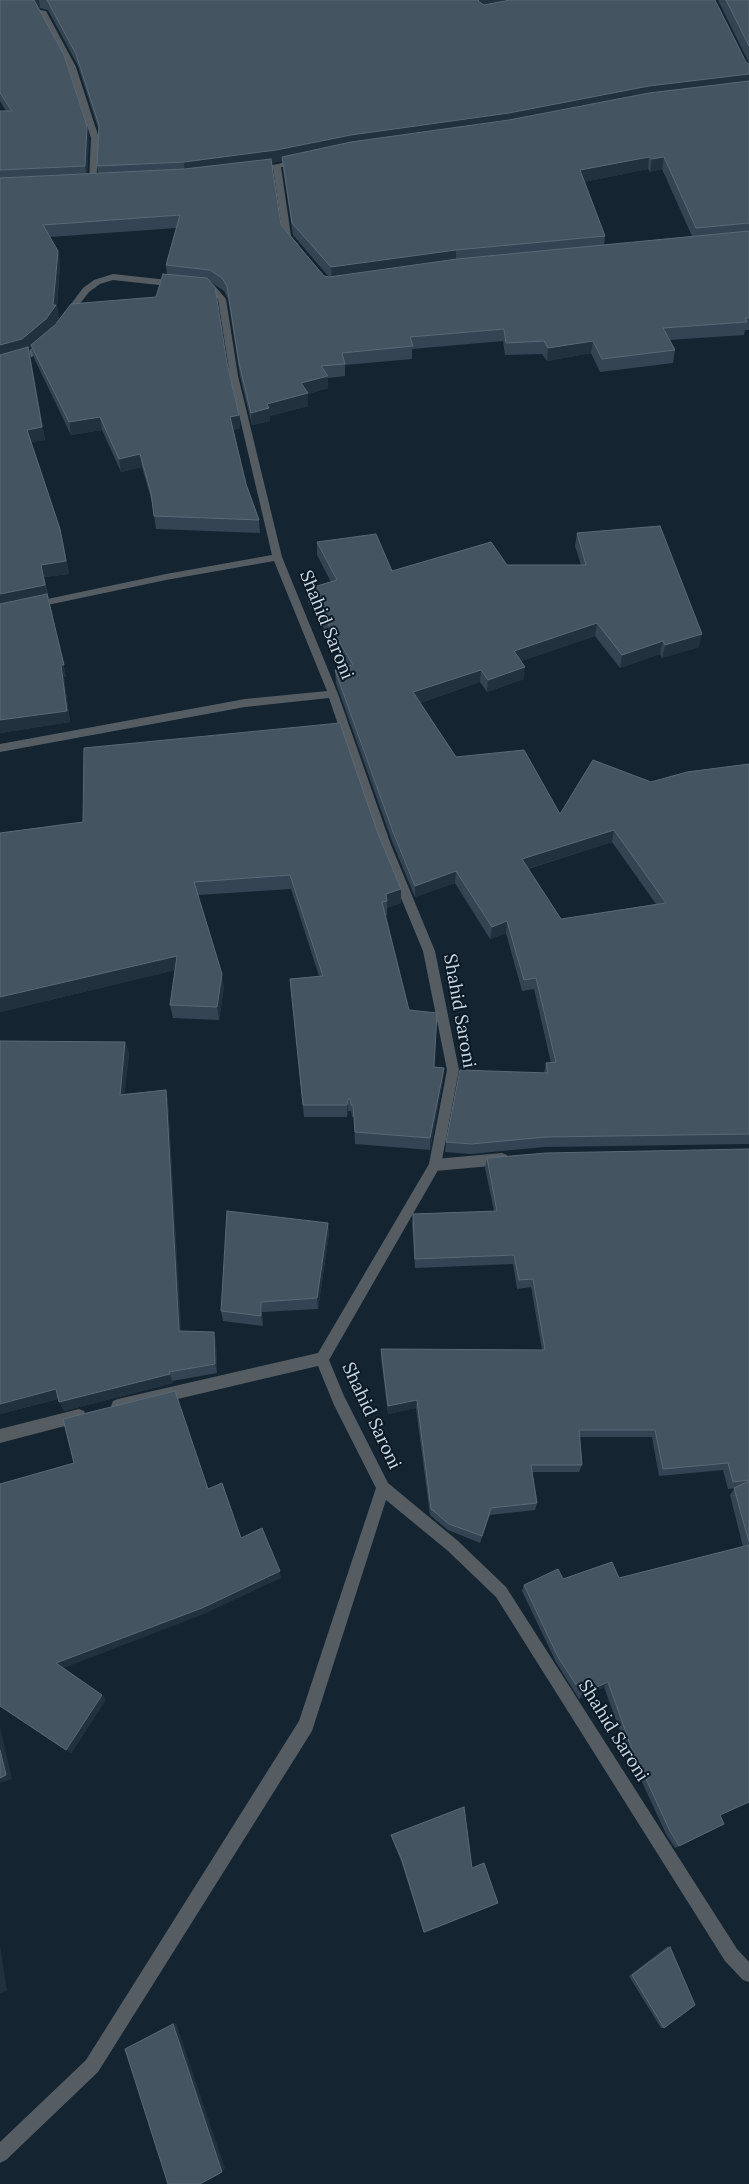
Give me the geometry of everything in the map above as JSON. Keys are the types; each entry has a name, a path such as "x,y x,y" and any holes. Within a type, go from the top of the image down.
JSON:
{"street":[{"path":"42,11 72,66 95,138 94,182"},
{"path":"250,170 305,160"},
{"path":"277,166 287,236 299,250"},
{"path":"84,183 103,182"},
{"name":"Shahid Saroni","path":"0,363 29,355 55,331 86,290 97,282 114,277 211,287 222,299 234,376 277,557 333,694 385,845 429,951 453,1070 435,1165 322,1359 339,1400 383,1488 453,1546 501,1592 731,1955 749,1974"},
{"path":"0,612 166,577 277,557"},
{"path":"0,748 245,703 311,698 333,694"},
{"path":"435,1165 515,1158"},
{"path":"0,1436 163,1394 322,1359"},
{"path":"0,2154 92,2066 306,1724 383,1488"}],"building":[{"path":"0,0 34,0 64,55 87,126 85,166 0,170 0,111 12,111 0,93"},
{"path":"47,0 479,0 484,5 510,0 715,0 746,62 749,64 749,74 649,86 509,113 351,135 276,150 184,162 97,166 99,125 76,54"},
{"path":"726,0 749,0 749,46"},
{"path":"749,81 749,223 696,228 664,157 652,159 649,157 580,170 605,236 456,250 331,267 292,223 282,157 351,142 509,120 649,93"},
{"path":"271,159 281,225 324,276 329,277 457,259 749,231 749,318 745,318 747,322 663,328 675,350 602,359 593,341 548,348 544,341 506,343 504,329 410,337 413,346 342,353 345,364 321,366 328,376 301,383 308,393 267,404 269,408 251,413 239,363 227,286 222,278 210,270 166,265 180,215 43,225 58,251 53,305 56,305 46,319 22,339 0,345 0,178 184,169"},
{"path":"163,274 207,278 215,287 227,363 239,415 230,417 246,484 259,520 154,516 151,493 140,454 119,459 100,417 69,422 31,345 55,325 71,304 156,297"},
{"path":"28,347 42,427 27,430 60,529 66,561 41,565 45,585 0,594 0,355"},
{"path":"660,526 702,634 665,645 663,641 622,655 597,623 514,651 525,667 488,680 481,670 413,692 456,757 524,750 560,814 593,760 651,782 687,772 749,764 749,1134 546,1137 471,1144 446,1142 460,1070 548,1073 546,1063 556,1062 536,978 524,980 507,921 492,927 456,871 415,886 393,832 335,670 353,665 307,589 337,580 317,542 376,534 392,571 491,542 507,565 586,565 577,533","holes":["614,830 666,903 561,919 522,859"]},
{"path":"47,594 64,665 61,665 67,711 0,720 0,604"},
{"path":"340,723 377,831 401,889 386,894 387,901 382,902 409,1010 437,1013 434,1067 444,1068 430,1138 355,1132 353,1105 351,1105 350,1099 348,1099 347,1105 303,1105 290,979 323,976 290,875 194,882 222,974 217,1007 170,1005 177,956 0,997 0,833 83,822 84,748"},
{"path":"0,1041 125,1042 120,1095 166,1090 179,1331 214,1332 215,1364 169,1372 170,1374 59,1402 56,1389 0,1404"},
{"path":"749,1149 749,1480 733,1482 728,1463 663,1469 655,1430 579,1430 582,1465 531,1465 537,1503 491,1508 482,1536 449,1524 431,1509 417,1400 388,1406 381,1349 545,1350 533,1279 519,1280 514,1255 415,1259 413,1214 497,1211 487,1158 546,1153"},
{"path":"227,1211 328,1223 317,1298 261,1302 261,1316 221,1311"},
{"path":"175,1391 208,1489 222,1483 241,1538 262,1528 280,1571 202,1608 56,1663 102,1695 66,1750 0,1706 0,1484 74,1463 63,1419"},
{"path":"749,1481 749,1542 734,1488"},
{"path":"749,1545 749,1802 720,1815 724,1824 679,1846 670,1831 641,1768 639,1769 608,1682 582,1694 558,1657 524,1585 558,1569 563,1579 612,1562 619,1578"},
{"path":"0,1750 6,1775 0,1778"},
{"path":"464,1807 472,1868 484,1863 498,1903 424,1932 402,1860 391,1835"},
{"path":"670,1947 695,2005 664,2028 632,1975"},
{"path":"173,2024 222,2172 200,2184 168,2184 125,2049"}]}
